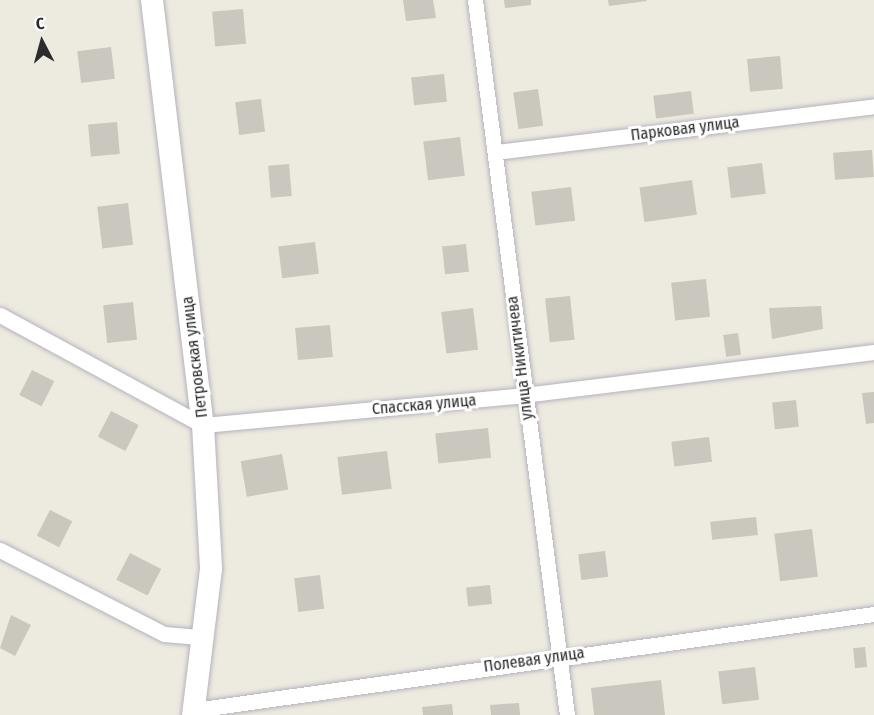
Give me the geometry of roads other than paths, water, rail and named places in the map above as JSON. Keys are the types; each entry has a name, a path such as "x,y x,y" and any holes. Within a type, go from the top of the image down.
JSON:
{"street":[{"name":"Петровская улица","path":"152,0 203,425 211,569 193,713"},
{"name":"улица Никитичева","path":"475,0 496,152 524,395 567,715"},
{"name":"Парковая улица","path":"496,152 874,106"},
{"path":"0,315 203,425"},
{"name":"Спасская улица","path":"203,425 524,395 874,352"},
{"path":"0,550 164,634 202,637"},
{"name":"Полевая улица","path":"193,713 560,656 874,614"}]}
